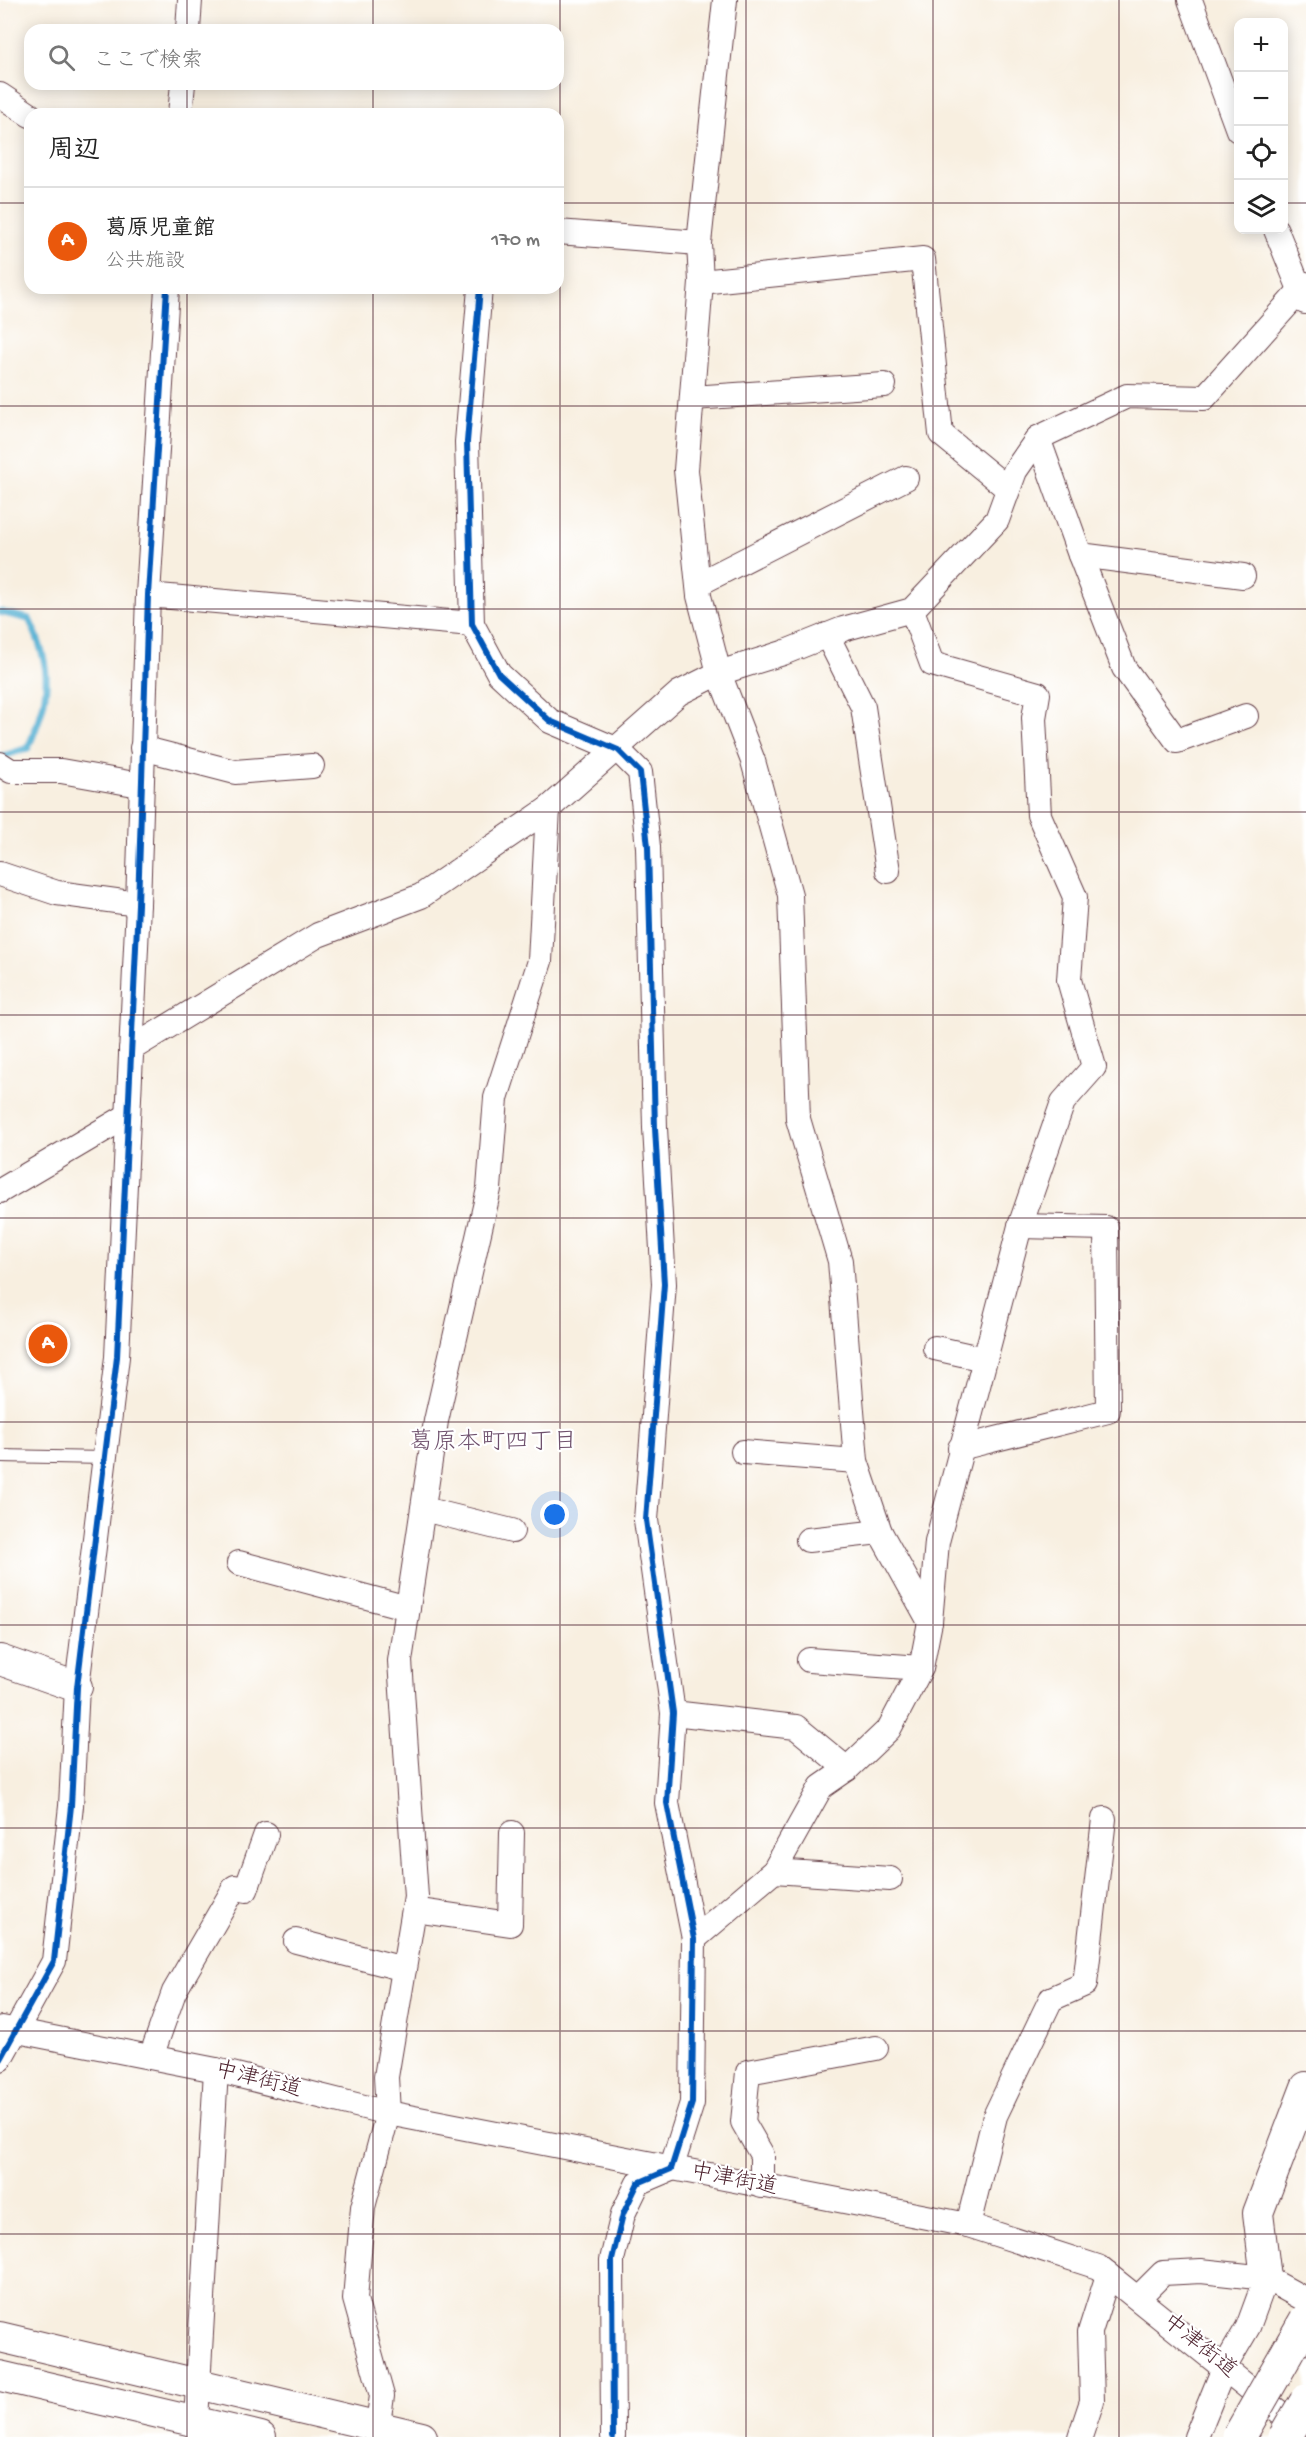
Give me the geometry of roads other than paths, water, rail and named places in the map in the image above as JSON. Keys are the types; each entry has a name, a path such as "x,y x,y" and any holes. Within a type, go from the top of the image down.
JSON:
{"highway":[{"path":"1239,2437 1306,2320"},
{"path":"1285,2437 1306,2401"}],"street":[{"path":"188,24 190,0"},
{"path":"725,0 699,243 701,282 686,470 698,584 719,673 753,761 790,896 798,1119 840,1261 856,1461 880,1532 930,1622"},
{"path":"1190,0 1237,126"},
{"path":"181,108 182,90"},
{"path":"0,95 24,111"},
{"path":"564,232 699,243"},
{"path":"130,1049 318,935 421,896 548,809 618,750 679,693 719,673 827,635 912,610 997,520 1015,471 1038,438 1127,396 1204,398 1304,293 1278,234"},
{"path":"701,282 923,259 941,434 1008,489"},
{"path":"0,2059 8,2029 54,1961 71,1806 77,1687 117,1357 138,904 140,785 148,595 167,294"},
{"path":"479,294 466,442 472,624 499,674 550,721 618,750 640,772 648,847 654,1128 664,1284 646,1520 673,1713 667,1803 694,1939 692,2103 671,2169 638,2183 623,2214 612,2260 613,2437"},
{"path":"692,398 884,385"},
{"path":"1038,438 1080,555 1125,668 1177,741 1246,716"},
{"path":"698,584 906,478"},
{"path":"1080,555 1243,576"},
{"path":"148,595 472,624"},
{"path":"694,1939 774,1871 821,1787 847,1769 889,1729 921,1668 930,1622 936,1542 1020,1226 1063,1102 1094,1067 1069,980 1075,897 1039,815 1034,718 1038,694 932,664 912,610"},
{"path":"827,635 863,707 888,872"},
{"path":"142,748 235,772 312,766"},
{"path":"5,770 61,771 140,785"},
{"path":"377,2431 382,2396 355,2299 363,2207 388,2113 386,2077 416,1897 400,1661 436,1421 489,1189 496,1098 540,961 548,809"},
{"path":"0,874 57,893 138,904"},
{"path":"0,1191 127,1116"},
{"path":"960,1448 1108,1411 1106,1228 1020,1226"},
{"path":"935,1348 984,1359"},
{"path":"743,1452 856,1461"},
{"path":"423,1509 512,1531"},
{"path":"808,1539 880,1532"},
{"path":"239,1563 408,1608"},
{"path":"0,1660 77,1687"},
{"path":"809,1660 921,1668"},
{"path":"673,1713 796,1727 847,1769"},
{"path":"968,2225 995,2116 1051,1999 1084,1984 1104,1819"},
{"path":"414,1910 510,1924 512,1833"},
{"path":"151,2057 174,1992 235,1887 246,1890 266,1834"},
{"path":"774,1871 890,1879"},
{"path":"296,1941 404,1969"},
{"name":"中津街道","path":"8,2029 216,2070 388,2113 968,2225 1098,2267 1306,2433"},
{"path":"762,2186 762,2155 743,2122 748,2072 876,2048"},
{"path":"197,2429 216,2070"},
{"path":"1196,2437 1224,2368 1248,2327 1266,2278 1258,2212 1306,2087"},
{"path":"1138,2298 1163,2273 1201,2271 1266,2278 1306,2300"},
{"path":"1080,2437 1092,2401 1090,2332 1108,2275"},
{"path":"0,2337 377,2431 422,2437"},
{"path":"0,2376 197,2429 261,2437"}],"lane":[{"path":"0,1456 105,1458"}],"waterway":[{"path":"0,612 29,619 42,653 46,683 41,713 28,748 0,757"}],"place":[{"name":"葛原児童館","path":"48,1344"}],"district":[{"name":"葛原本町四丁目","path":"493,1443"}]}
